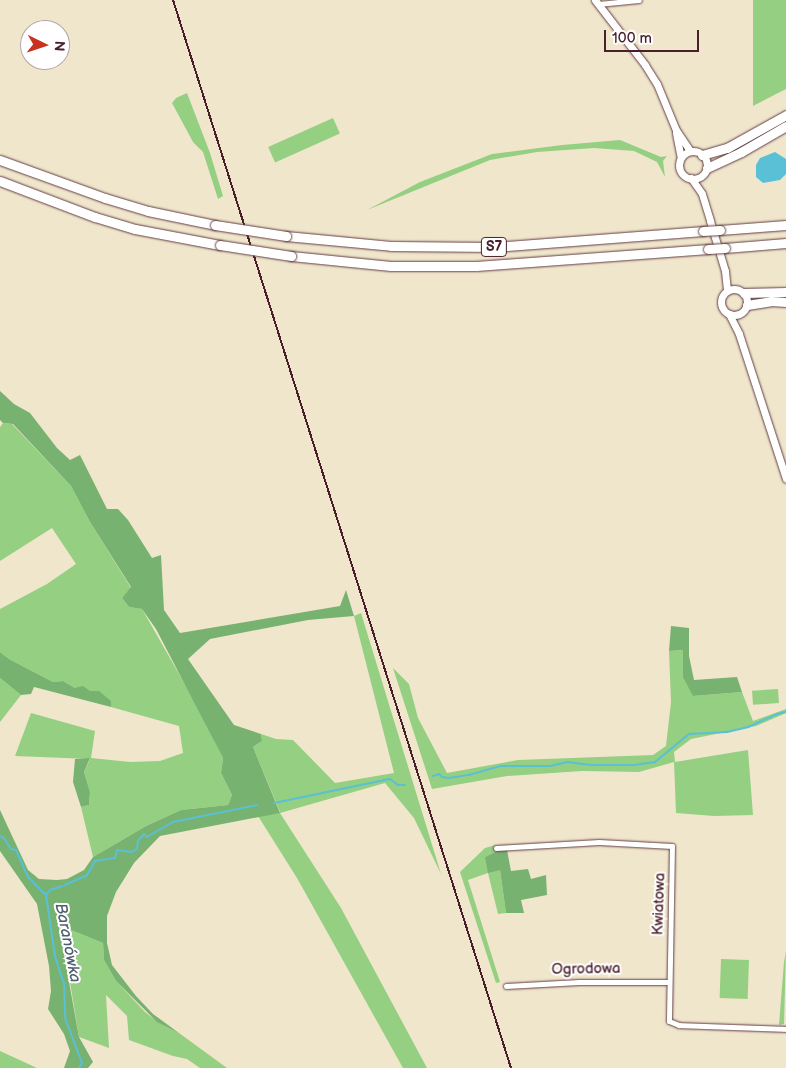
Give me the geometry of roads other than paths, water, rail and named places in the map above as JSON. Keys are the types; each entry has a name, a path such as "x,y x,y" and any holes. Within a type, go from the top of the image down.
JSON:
{"highway":[{"path":"702,155 727,148 786,115"},
{"path":"704,172 786,126"},
{"name":"S7","path":"0,160 105,198 148,211 215,226 286,236 391,246 475,248 786,225"},
{"name":"S7","path":"0,181 95,217 135,229 291,256 391,266 476,266 786,243"},
{"path":"744,293 786,292"},
{"path":"747,306 771,301 786,302"}],"street":[{"path":"596,2 638,0"},
{"path":"596,2 646,65 657,84 676,130 690,151 702,155 706,159 702,194"},
{"path":"676,130 680,169 683,174 692,178 702,194 730,289"},
{"path":"680,158 690,151"},
{"path":"692,178 704,172"},
{"path":"730,289 744,293 747,306 740,314 739,334"},
{"path":"730,289 722,296 720,303 723,310 729,314 739,334 786,479"},
{"path":"729,314 740,314"},
{"name":"Kwiatowa","path":"496,848 572,843 661,843 672,846 667,1016 673,1024 786,1029"},
{"name":"Ogrodowa","path":"506,986 579,982 668,982"}],"water":[{"path":"775,152 786,159 786,174 780,180 763,183 756,177 756,165 760,158"}],"waterway":[{"path":"433,776 439,774 442,777 449,778 469,775 501,766 550,766 567,762 593,765 634,765 655,762 689,734 727,732 748,727 786,712"},
{"path":"274,803 390,779 398,785 405,785"},
{"path":"65,885 87,875 95,861 115,858 117,850 132,852 137,849 138,841 144,834 147,837 173,822 257,805"},
{"name":"Baranówka","path":"0,836 4,838 11,849 16,850 28,877 46,895 55,956 64,983 65,1018 82,1063 79,1068"},
{"path":"46,895 50,890 62,886"}],"railway":[{"path":"173,0 511,1068"}]}
